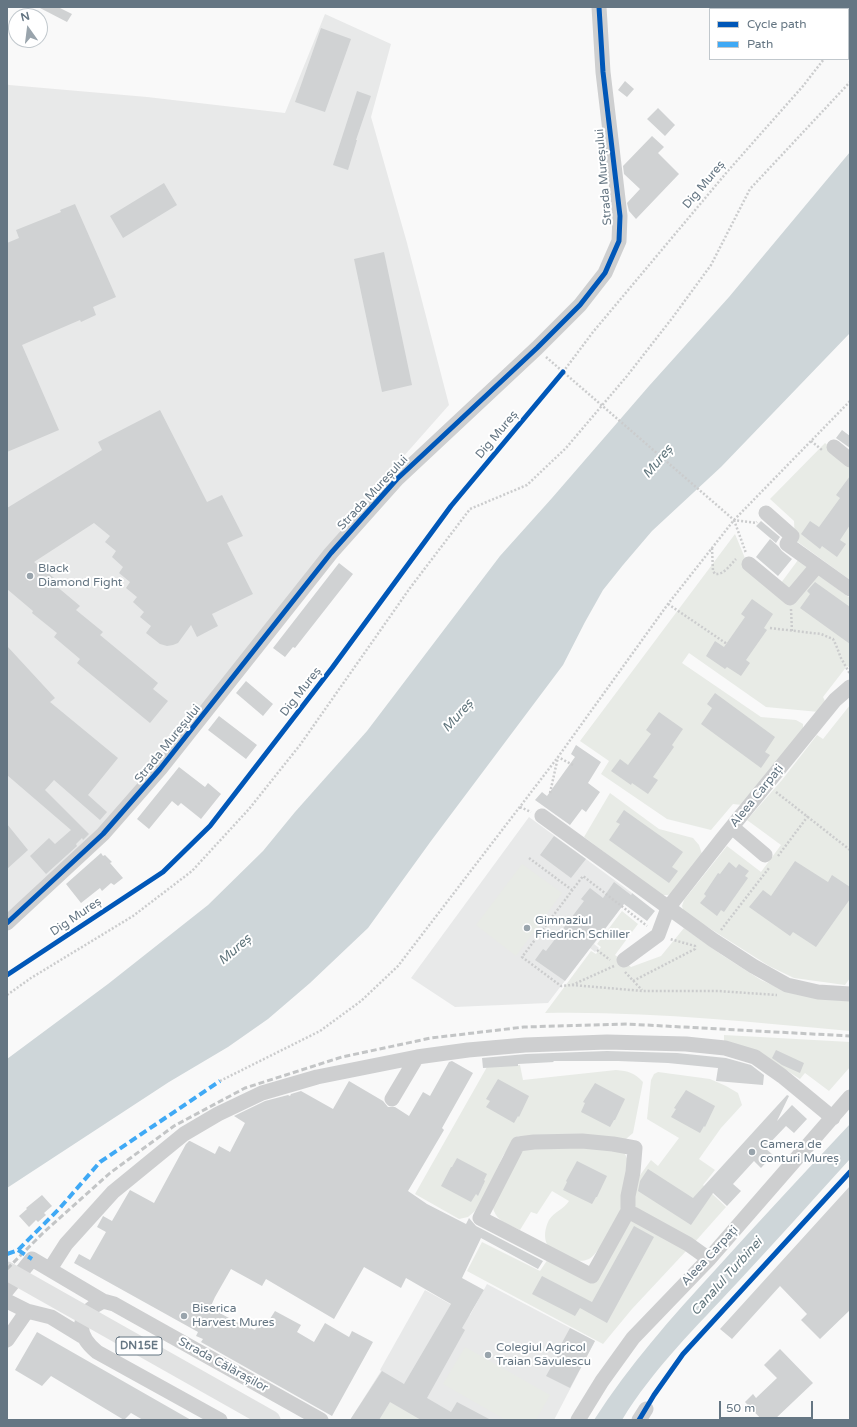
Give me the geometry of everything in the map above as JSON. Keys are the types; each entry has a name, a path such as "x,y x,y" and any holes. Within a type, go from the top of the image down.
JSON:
{"main road":[{"name":"Strada Călărașilor","path":"7,1271 271,1420"}],"street":[{"name":"Strada Mureșului","path":"7,922 103,834 117,819 179,746 332,553 401,474 537,348 580,305 605,273 619,241 620,216 603,72 599,7"},
{"path":"830,450 850,460"},
{"path":"761,518 792,536 787,544 850,589"},
{"path":"747,557 790,598 817,566"},
{"name":"Aleea Carpați","path":"658,935 668,908 835,700 850,687"},
{"path":"542,816 713,940 753,966 787,985 818,992 850,994"},
{"path":"732,827 770,860"},
{"path":"621,962 658,935"},
{"path":"50,1269 66,1244 113,1192 184,1134 218,1114 262,1092 317,1077 417,1057 468,1050 525,1045 607,1042 686,1044 725,1048 756,1057 782,1076 833,1118"},
{"path":"392,1099 417,1057"},
{"name":"Aleea Carpați","path":"578,1420 602,1381 633,1338 709,1259 850,1097"},
{"path":"582,1141 635,1148 633,1172 628,1196 628,1211 592,1276 480,1218 518,1144 534,1142 582,1141"},
{"path":"628,1211 688,1244 709,1259"},
{"name":"Strada Călărașilor","path":"7,1290 32,1259 103,1301 125,1309 321,1420"},
{"path":"7,1301 27,1311 51,1318 82,1336 88,1345 97,1352 220,1420"},
{"path":"82,1336 84,1315 92,1306 103,1301"},
{"path":"7,1340 27,1311"}],"path":[{"path":"7,995 31,978 133,916 192,871 249,809 300,745 410,588 470,509 527,485 566,448 627,376 673,317 706,271 750,189 850,82"},
{"path":"537,348 734,520 741,541"},
{"path":"220,1081 320,1031 361,1001 398,966 558,757 668,604 734,520 850,401"},
{"path":"811,441 830,450"},
{"path":"734,520 761,518"},
{"path":"712,548 713,571 715,574 719,575 747,557"},
{"path":"790,598 792,631"},
{"path":"668,604 727,644"},
{"path":"770,628 820,634 833,639 850,674"},
{"path":"558,757 573,765"},
{"path":"550,793 558,757"},
{"path":"767,784 850,850"},
{"path":"713,940 770,860 808,816"},
{"path":"529,858 572,890"},
{"path":"633,981 696,949 695,946 658,935 583,876 522,957 561,986 572,985 643,991 718,990 778,995"},
{"path":"597,950 621,962 633,981 643,991"},
{"path":"572,985 621,962"}],"shaded area":[{"path":"325,14 391,44 371,117 407,243 449,405 403,457 108,823 7,913 7,84 147,97 285,113"},
{"path":"825,443 850,463 850,580 795,540 794,521 770,499"},
{"path":"735,534 747,563 775,591 798,560 850,598 850,668 847,666 823,697 826,703 819,712 766,707 689,653 682,663 761,717 796,720 803,724 803,732 742,805 733,804 711,830 667,819 601,774 609,761 580,741"},
{"path":"850,705 850,978 845,985 794,978 769,966 684,912 682,906 684,900 727,846 761,872 781,845 747,820 782,780 817,735 823,739"},
{"path":"610,793 659,829 693,838 699,845 702,854 674,891 668,895 661,895 584,837"},
{"name":"Gimnaziul Friedrich Schiller","path":"529,817 632,893 594,944 599,948 595,952 590,948 548,1003 455,1007 411,978"},
{"path":"522,864 562,893 516,956 476,925"},
{"path":"622,911 638,924 615,955 631,967 661,956 684,928 761,980 786,991 850,1000 850,1031 660,1015 545,1013 591,951 596,954 601,947 597,944"},
{"path":"724,1035 850,1042 850,1067 829,1091 805,1073 800,1079 761,1054 724,1041"},
{"path":"520,1065 523,1080 616,1070 628,1072 634,1075 643,1082 633,1133 626,1139 618,1141 530,1139 518,1136 503,1156 482,1202 468,1217 459,1219 415,1194 487,1067"},
{"path":"658,1072 710,1079 738,1093 742,1105 721,1128 699,1159 715,1170 703,1185 726,1207 694,1243 643,1213 635,1206 633,1185 651,1160 658,1166 679,1138 647,1119 651,1080 654,1074"},
{"path":"563,1144 624,1152 629,1165 628,1178 622,1206 610,1233 589,1259 580,1261 569,1258 551,1249 545,1240 546,1226 549,1220 569,1201 552,1191 537,1214 531,1212 520,1230 497,1217 492,1201 523,1147"},
{"path":"631,1219 688,1249 632,1309 603,1344 467,1271 482,1242 540,1271 548,1259 594,1283"},
{"name":"Colegiul Agricol Traian Săvulescu","path":"487,1284 595,1341 554,1420 350,1420 381,1371 380,1370 425,1290 470,1315"},
{"path":"465,1347 550,1395 536,1420 506,1420 443,1384"},
{"path":"390,1402 421,1420 379,1420"}],"water":[{"name":"Mureș","path":"850,152 850,333 721,467 652,531 623,565 603,590 563,665 431,841 368,928 310,983 268,1019 228,1047 169,1082 7,1188 7,1059 108,984 208,905 263,851 295,812 367,731 500,556 729,297"},
{"name":"Canalul Turbinei","path":"850,1124 850,1159 676,1348 647,1383 622,1420 594,1420 636,1361 667,1323 749,1232"}],"building":[{"path":"38,7 58,7 72,14 67,22 48,12 48,8"},
{"path":"321,28 351,39 325,112 295,102"},
{"path":"625,81 634,89 627,97 618,90"},
{"path":"357,91 371,96 356,140 348,170 333,165"},
{"path":"658,108 675,125 665,136 647,119"},
{"path":"652,136 664,147 658,153 679,174 636,219 629,211 627,203 640,189 624,174 623,166"},
{"path":"164,183 177,205 123,238 110,216"},
{"path":"75,204 116,297 93,307 96,315 81,322 80,320 22,345 59,430 7,452 7,243 19,238 16,230 61,212 60,210"},
{"path":"384,252 412,385 382,392 354,259"},
{"path":"160,410 207,502 222,495 243,536 227,543 253,594 212,614 218,626 197,637 191,625 178,643 167,646 160,644 146,633 151,626 140,617 144,612 133,602 137,597 126,588 130,582 119,573 123,567 112,557 116,551 105,542 110,536 94,523 34,562 58,581 55,585 80,606 76,610 103,632 100,635 158,683 153,689 168,701 150,723 77,663 80,659 54,637 57,633 32,613 33,611 7,589 7,508 102,450 98,442"},
{"path":"842,430 850,436 850,448 836,438"},
{"path":"850,476 850,525 840,540 846,544 837,557 822,546 820,549 801,534 810,521 819,527 840,498 836,495"},
{"path":"761,521 780,537 776,543 756,526"},
{"path":"770,539 792,559 778,576 756,557"},
{"path":"339,563 353,574 295,648 293,647 285,657 273,648"},
{"path":"815,582 850,607 850,644 800,608 810,594 807,591"},
{"path":"752,599 773,614 764,628 767,630 746,660 750,663 741,676 727,667 725,669 706,656 715,641 724,647 745,617 741,614"},
{"path":"7,646 55,698 50,702 118,758 88,795 107,812 100,820 54,780 45,790 89,834 83,840 82,838 76,844 77,846 46,874 30,856 49,838 55,844 71,830 7,775"},
{"path":"246,681 273,704 263,716 236,693"},
{"path":"715,693 775,737 765,752 770,755 761,768 701,724 712,708 707,704"},
{"path":"659,712 683,729 672,745 674,747 653,777 658,780 648,794 632,783 631,785 611,771 620,759 628,765 651,734 646,730"},
{"path":"219,716 257,745 246,759 208,730"},
{"path":"576,745 601,762 588,783 600,792 586,812 582,809 570,825 535,800 542,792 547,796 575,757 571,754"},
{"path":"179,767 205,787 208,783 221,794 201,819 181,803 178,806 172,801 149,829 137,819"},
{"path":"624,810 683,852 672,867 678,871 669,883 609,840 620,824 616,822"},
{"path":"7,824 28,850 7,869"},
{"path":"554,836 586,859 571,878 540,855"},
{"path":"101,853 112,862 110,863 123,878 114,885 111,883 102,891 100,888 81,903 66,884"},
{"path":"795,861 828,882 832,875 850,887 850,899 816,947 793,932 790,936 749,907 763,890 771,896"},
{"path":"729,862 736,868 739,864 749,871 745,876 748,878 724,912 721,910 717,916 700,903 706,896 704,894 718,873 720,874"},
{"path":"614,882 631,895 632,893 655,911 647,921 624,904 565,981 535,960 543,949 546,951 584,901 581,899 590,888 603,898"},
{"path":"776,1050 804,1063 800,1073 782,1065 772,1058"},
{"path":"607,1051 677,1053 726,1058 751,1065 764,1075 763,1085 716,1081 718,1068 668,1063 553,1061 554,1062 518,1064 518,1066 483,1068 482,1058 526,1054"},
{"path":"452,1061 473,1073 442,1128 444,1130 408,1191 427,1204 466,1224 469,1218 476,1226 543,1261 538,1269 481,1238 462,1278 484,1290 462,1328 465,1330 427,1398 451,1412 457,1402 491,1420 421,1420 390,1402 379,1420 350,1420 382,1371 404,1384 451,1304 406,1278 401,1288 364,1267 334,1319 266,1279 262,1286 231,1269 215,1297 210,1308 250,1329 255,1330 261,1318 268,1322 275,1311 301,1325 297,1332 314,1342 325,1323 349,1337 352,1331 373,1342 332,1416 201,1342 203,1339 196,1336 198,1332 74,1263 79,1254 90,1260 106,1232 97,1227 103,1216 112,1221 130,1190 154,1203 189,1141 215,1154 219,1146 230,1152 245,1123 234,1116 265,1101 288,1095 290,1096 291,1094 301,1091 333,1109 349,1081 383,1101 388,1107 395,1107 409,1116 423,1092 430,1096 449,1062"},
{"path":"498,1079 529,1096 519,1117 518,1116 514,1123 486,1107 490,1101 486,1099"},
{"path":"595,1083 625,1099 610,1127 581,1112 585,1103 583,1102"},
{"path":"686,1090 715,1106 705,1127 704,1126 700,1133 671,1117 676,1109 674,1108"},
{"name":"Camera de conturi Mureș","path":"787,1095 789,1096 777,1121 792,1105 807,1119 794,1133 786,1126 765,1148 773,1155 761,1168 754,1161 733,1184 741,1191 727,1206 713,1193 691,1225 638,1191 640,1181 648,1169 693,1198"},
{"path":"457,1158 487,1174 478,1196 476,1194 471,1202 441,1186"},
{"path":"577,1161 607,1176 592,1204 563,1190 567,1182 566,1181"},
{"path":"850,1186 850,1310 820,1339 801,1320 807,1314 780,1286 732,1339 720,1329"},
{"path":"42,1195 52,1206 44,1213 46,1215 38,1222 36,1220 29,1227 19,1216"},
{"path":"634,1226 654,1237 607,1323 580,1308 575,1316 532,1294 542,1276 592,1302"},
{"path":"570,1328 595,1341 570,1388 546,1376 560,1351 558,1350"},
{"path":"37,1332 191,1420 143,1420 131,1413 124,1420 51,1376 42,1386 15,1370"},
{"path":"780,1349 813,1383 774,1420 762,1420 745,1402 753,1394 756,1398 777,1378 764,1365"}],"railway":[{"path":"7,1269 43,1233 110,1173 174,1126 245,1088 342,1057 431,1038 524,1027 627,1024 850,1036"}],"marked path":[{"path":"7,1254 18,1250 59,1209 100,1162 220,1081"},
{"path":"18,1250 32,1259"}],"cycle path":[{"path":"7,923 103,834 160,769 331,553 397,479 537,348 580,305 605,273 619,241 620,216 603,72 599,7"},
{"name":"Dig Mureș","path":"7,975 163,872 210,826 332,668 451,506 563,372"},
{"path":"639,1420 654,1395 683,1354 850,1172"}],"place":[{"name":"Black Diamond Fight","path":"30,576"},
{"name":"Gimnaziul Friedrich Schiller","path":"527,928"},
{"name":"Camera de conturi Mureș","path":"752,1152"},
{"name":"Biserica Harvest Mures","path":"184,1316"},
{"name":"Colegiul Agricol Traian Săvulescu","path":"488,1355"}]}
